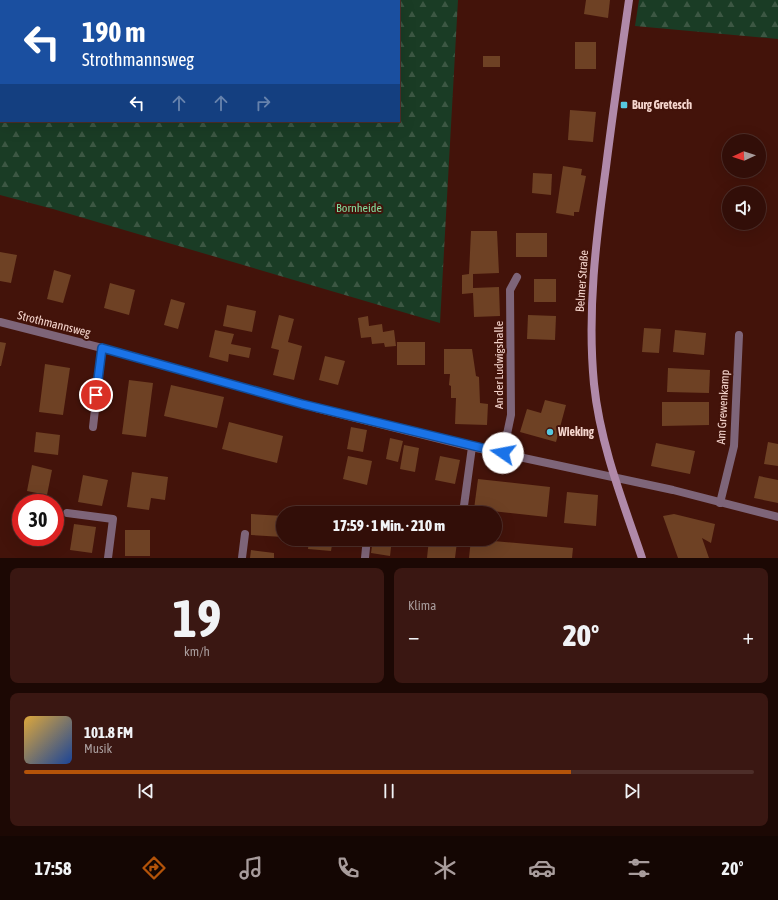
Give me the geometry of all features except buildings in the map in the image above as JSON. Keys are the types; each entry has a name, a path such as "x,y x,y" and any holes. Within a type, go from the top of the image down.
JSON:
{"street":[{"name":"Belmer Straße","path":"629,0 598,228 592,314 594,384 602,431 615,479 642,558"},
{"name":"An der Ludwigshalle","path":"503,453 511,415 510,290 517,278"},
{"name":"Strothmannsweg","path":"0,322 102,348 272,396 472,446 615,479"},
{"name":"Am Grewenkamp","path":"720,503 734,446 739,335"},
{"name":"Strothmannsweg","path":"93,427 102,348"},
{"path":"464,506 472,446"},
{"path":"615,479 673,490 778,517"},
{"path":"67,513 112,519 108,558"},
{"path":"242,558 245,534"},
{"path":"365,558 366,548"}],"green space":[{"name":"Bornheide","path":"400,0 458,0 440,323 53,209 0,195 0,122 400,122"},
{"path":"639,0 778,0 778,39 635,26"}],"place":[{"name":"Burg Gretesch","path":"624,105"},
{"name":"Wieking","path":"550,432"}],"route":[{"path":"96,395 102,348 302,404 503,453"}]}
